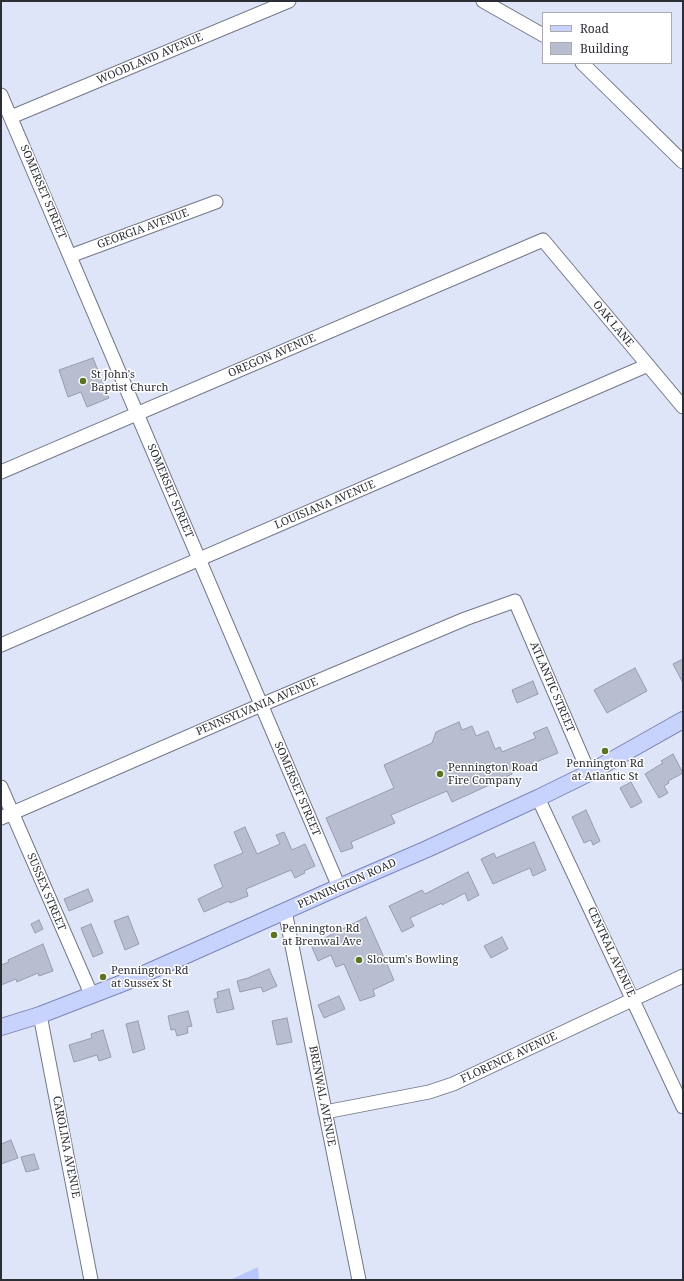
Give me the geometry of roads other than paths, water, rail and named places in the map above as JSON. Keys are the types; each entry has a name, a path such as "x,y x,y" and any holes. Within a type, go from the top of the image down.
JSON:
{"main road":[{"name":"PENNINGTON ROAD","path":"1,1027 40,1015 92,996 427,849 589,773 683,720"}],"street":[{"name":"WOODLAND AVENUE","path":"11,117 289,1"},
{"path":"483,1 542,34"},
{"path":"583,64 683,162"},
{"name":"SOMERSET STREET","path":"1,95 338,887"},
{"name":"GEORGIA AVENUE","path":"70,256 216,202"},
{"name":"OAK LANE","path":"544,240 683,407"},
{"name":"OREGON AVENUE","path":"1,472 544,240"},
{"name":"LOUISIANA AVENUE","path":"1,645 648,365"},
{"name":"PENNSYLVANIA AVENUE","path":"7,815 465,619 515,601"},
{"name":"ATLANTIC STREET","path":"515,601 589,773"},
{"name":"SUSSEX STREET","path":"1,787 7,815 92,996"},
{"name":"CENTRAL AVENUE","path":"538,798 683,1107"},
{"name":"BRENWAL AVENUE","path":"285,911 359,1280"},
{"name":"FLORENCE AVENUE","path":"325,1112 429,1092 453,1084 683,976"},
{"name":"CAROLINA AVENUE","path":"40,1015 91,1280"}],"place":[{"name":"St John's Baptist Church","path":"83,381"},
{"name":"Pennington Rd at Atlantic St","path":"605,751"},
{"name":"Pennington Road Fire Company","path":"440,774"},
{"name":"Pennington Rd at Brenwal Ave","path":"274,935"},
{"name":"Slocum's Bowling","path":"359,960"},
{"name":"Pennington Rd at Sussex St","path":"103,977"}]}
